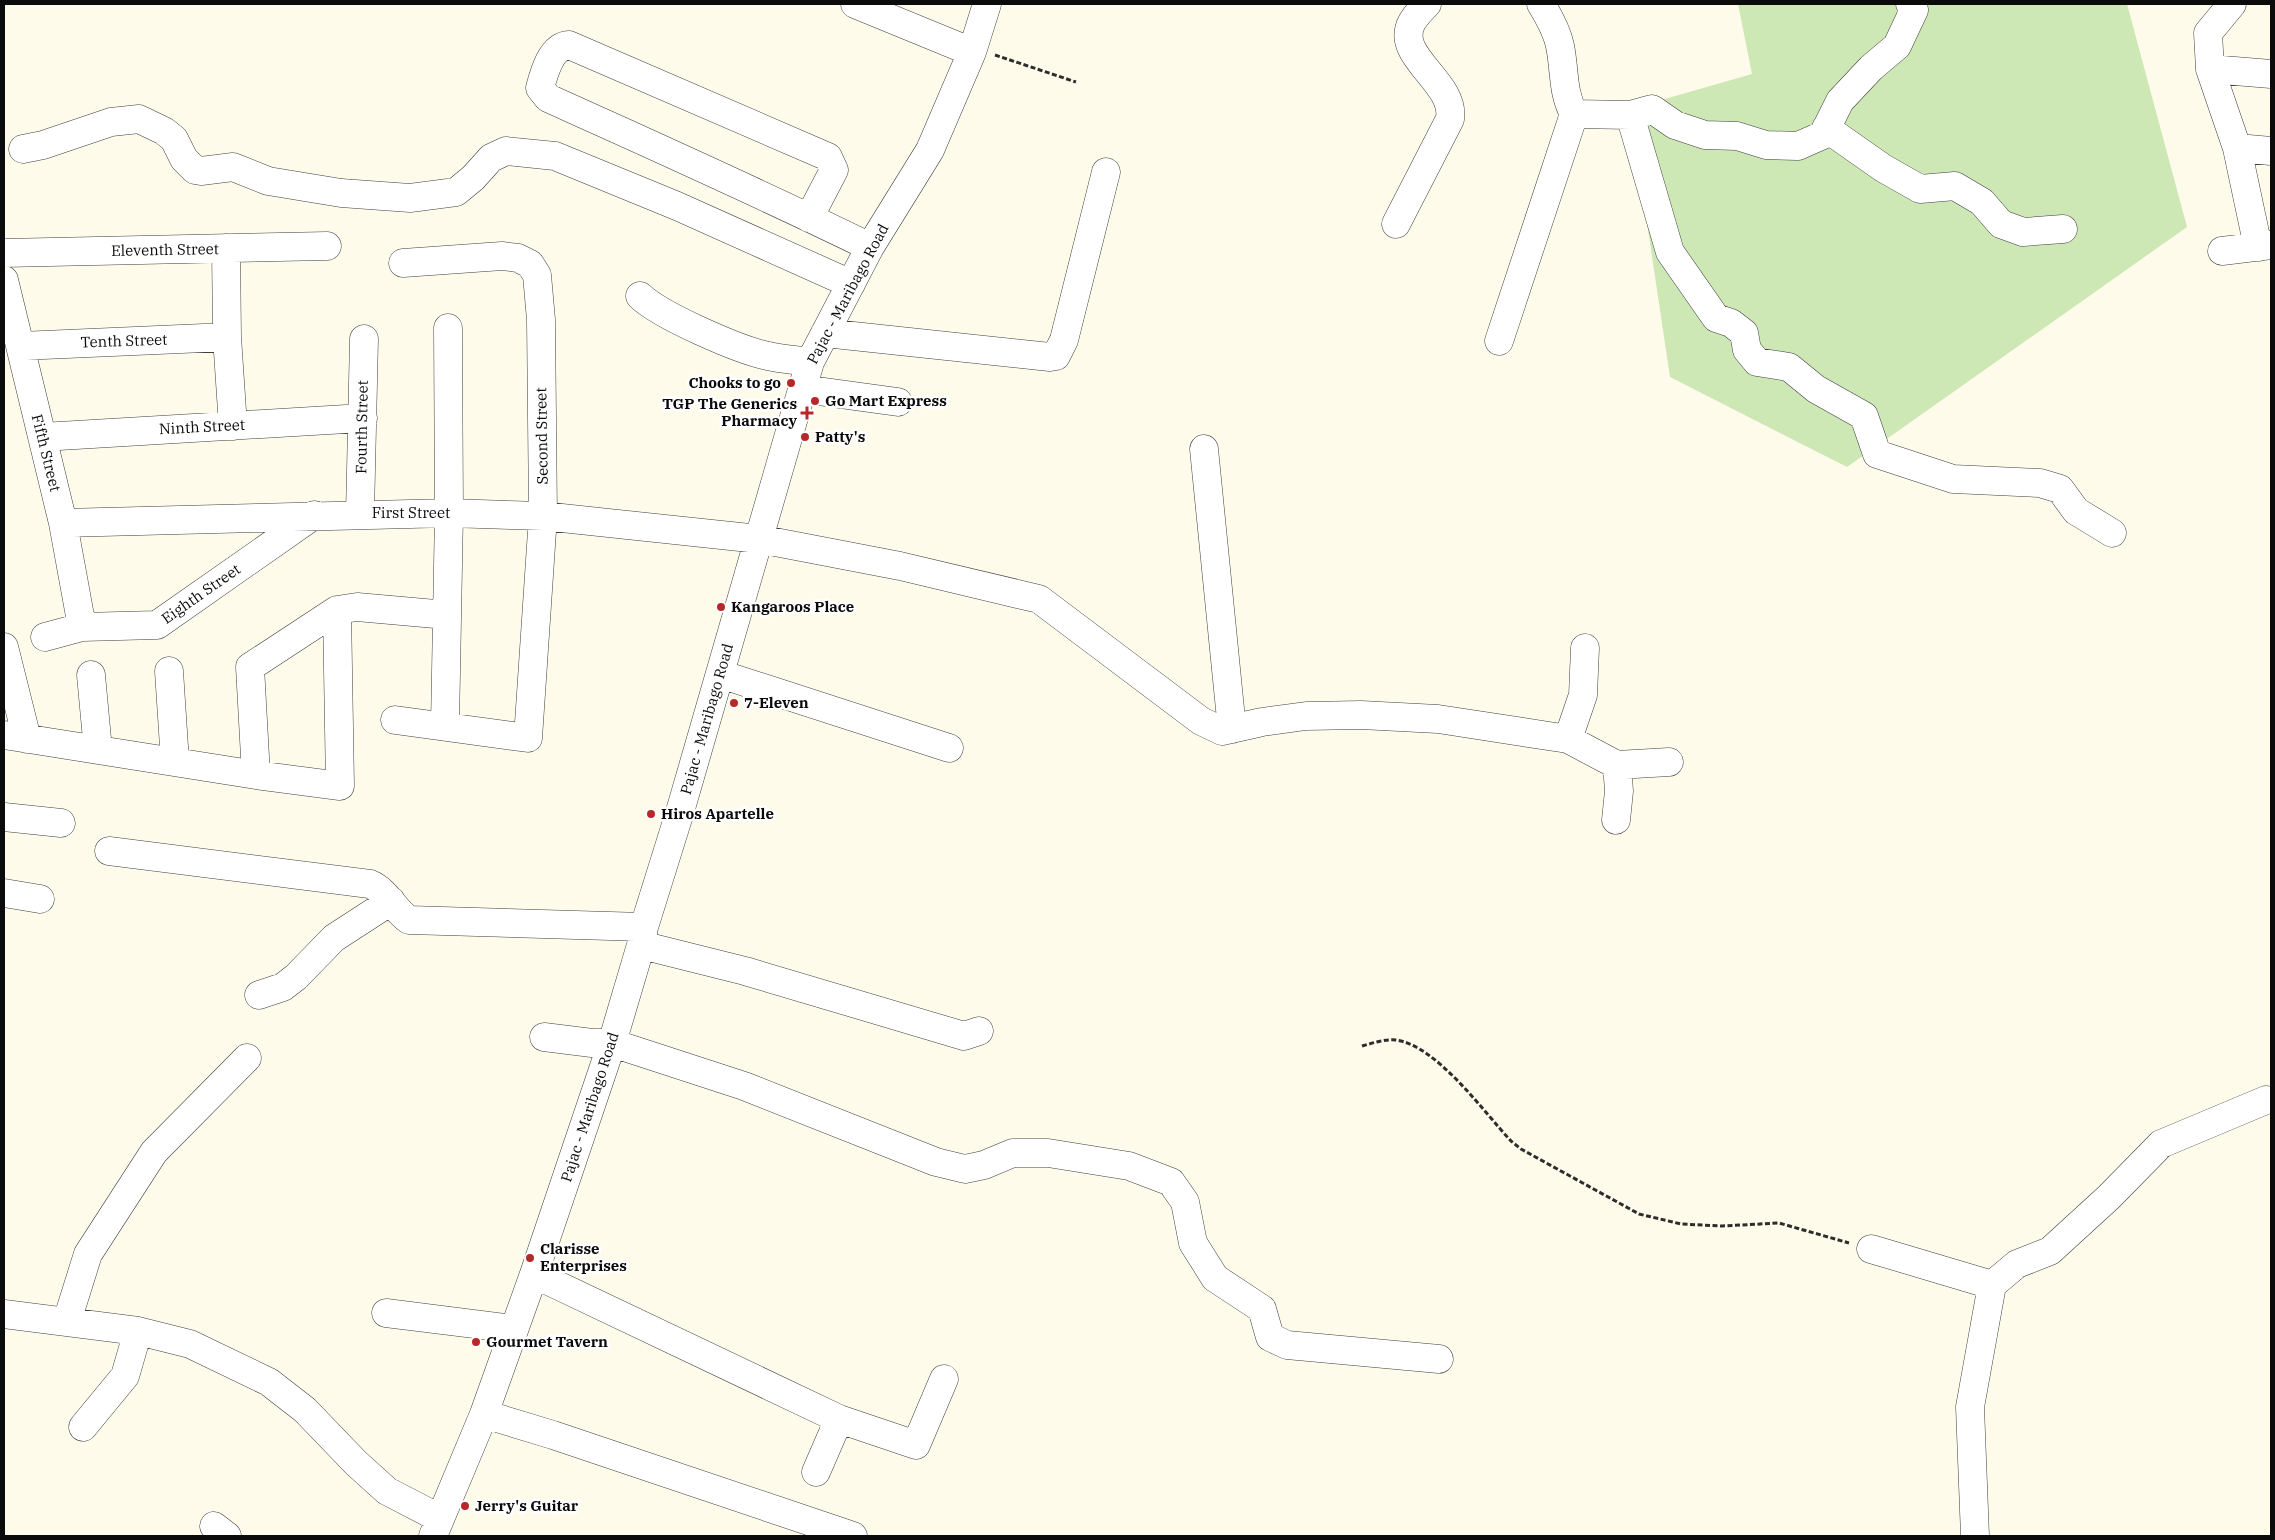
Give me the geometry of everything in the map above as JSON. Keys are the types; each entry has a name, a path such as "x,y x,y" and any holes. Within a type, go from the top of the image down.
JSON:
{"street":[{"path":"855,4 972,50"},
{"name":"Pajac - Maribago Road","path":"436,1527 484,1414 534,1274 612,1043 810,362 870,247 930,150 972,50 987,4"},
{"path":"1396,224 1447,125 1451,112 1446,96 1416,57 1409,40 1412,22 1427,4"},
{"path":"1500,341 1574,114 1564,90 1560,45 1555,28 1541,4"},
{"path":"1574,114 1630,115 1652,109 1674,125 1705,135 1737,136 1766,144 1798,146 1822,135 1840,101 1871,68 1897,46 1914,10 1910,4"},
{"path":"2222,251 2265,246 2238,148 2210,69 2208,33 2232,4"},
{"path":"809,218 834,170 828,157 569,45 555,50 540,88 548,98 870,247"},
{"path":"2210,69 2271,74"},
{"path":"1630,115 1670,252 1716,318 1731,323 1744,333 1747,350 1757,362 1789,367 1816,389 1864,416 1877,454 1952,479 2040,483 2060,489 2076,511 2112,533"},
{"path":"23,149 43,145 111,122 139,118 164,131 174,139 184,158 195,170 233,167 268,180 341,193 410,198 456,192 473,178 491,158 506,151 555,156 678,206 850,284"},
{"path":"1826,128 1883,168 1920,190 1955,186 1982,202 2001,224 2023,232 2063,229"},
{"path":"2238,148 2271,150"},
{"path":"825,333 1050,358 1056,356 1064,340 1106,172"},
{"name":"Eleventh Street","path":"4,253 327,246"},
{"path":"226,248 233,426"},
{"name":"Second Street","path":"403,263 502,256 518,258 530,264 537,275 541,320 543,516 528,738 445,725"},
{"name":"Fifth Street","path":"4,280 62,523 82,627"},
{"path":"640,296 666,313 734,345 767,356 810,362"},
{"path":"395,720 445,725 449,513 448,328"},
{"name":"Tenth Street","path":"20,346 228,337"},
{"name":"Fourth Street","path":"360,514 364,339"},
{"path":"803,389 898,402"},
{"name":"Ninth Street","path":"42,437 363,418"},
{"path":"1204,449 1232,729 1306,716 1361,715 1438,719 1568,739 1617,764 1669,762"},
{"name":"First Street","path":"62,523 449,513 543,516 759,539 900,566 1039,599 1201,721 1222,731 1232,729"},
{"name":"Eighth Street","path":"45,637 82,627 157,625 314,515"},
{"path":"256,775 250,667 337,610 357,607 447,615"},
{"path":"4,648 16,737 256,775 340,786 337,610"},
{"path":"1568,739 1583,695 1586,648"},
{"path":"169,672 175,762"},
{"path":"720,674 949,748"},
{"path":"91,675 98,750"},
{"path":"1616,820 1619,791 1617,764"},
{"path":"4,817 61,823"},
{"path":"109,851 370,884 378,887 409,920 642,936 754,974 964,1036 980,1031"},
{"path":"4,893 40,899"},
{"path":"259,995 283,987 334,938 391,901"},
{"path":"544,1037 592,1043 612,1043 744,1086 936,1162 965,1169 984,1166 1013,1153 1048,1153 1129,1166 1171,1182 1186,1202 1193,1243 1215,1278 1262,1309 1270,1337 1287,1345 1439,1360"},
{"path":"67,1321 88,1254 154,1152 247,1058"},
{"path":"1975,1536 1970,1407 1992,1286 2017,1264 2050,1251 2109,1197 2161,1144 2266,1100"},
{"path":"1871,1249 1992,1286"},
{"path":"534,1274 840,1419 916,1445 944,1379"},
{"path":"386,1313 514,1329"},
{"path":"4,1314 138,1331 190,1344 269,1382 306,1410 356,1463 387,1491 436,1527"},
{"path":"83,1426 125,1376 138,1331"},
{"path":"484,1414 853,1536"},
{"path":"816,1472 840,1419"}],"path":[{"path":"972,50 1076,82"},
{"path":"1362,1046 1381,1041 1395,1040 1413,1045 1439,1062 1521,1149 1639,1214 1681,1224 1722,1226 1779,1223 1871,1249"}],"green space":[{"path":"1738,4 2127,4 2187,227 1847,467 1670,377 1630,109 1752,74"}],"place":[{"name":"Chooks to go","path":"791,383"},
{"name":"Go Mart Express","path":"815,401"},
{"name":"TGP The Generics Pharmacy","path":"807,413"},
{"name":"Patty's","path":"805,437"},
{"name":"Kangaroos Place","path":"721,607"},
{"name":"7-Eleven","path":"734,703"},
{"name":"Hiros Apartelle","path":"651,814"},
{"name":"Clarisse Enterprises","path":"530,1258"},
{"name":"Gourmet Tavern","path":"476,1342"},
{"name":"Jerry's Guitar","path":"465,1506"}]}
